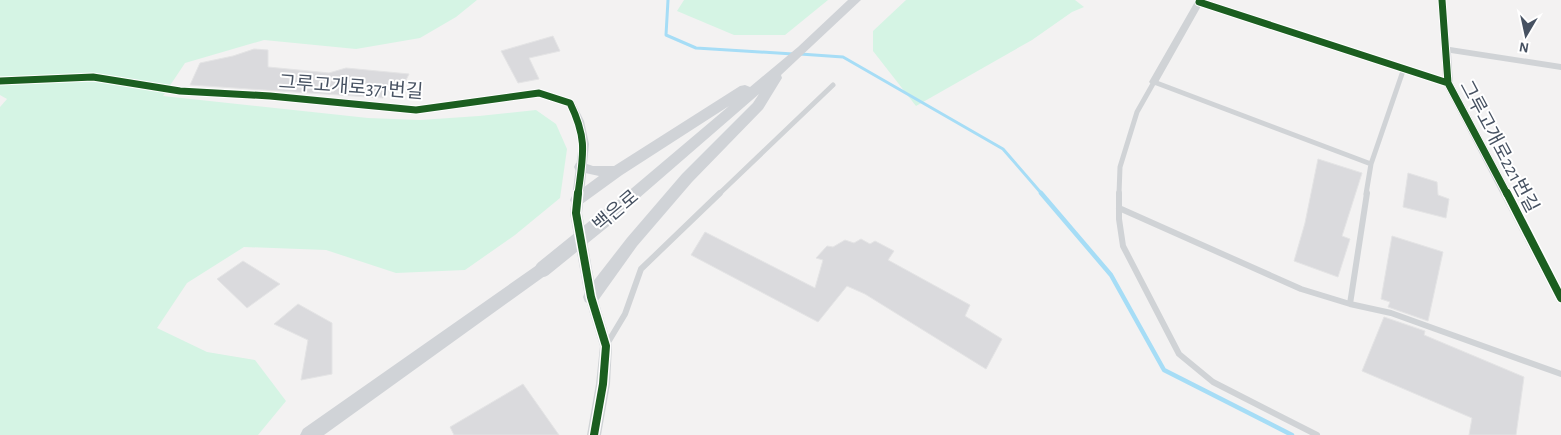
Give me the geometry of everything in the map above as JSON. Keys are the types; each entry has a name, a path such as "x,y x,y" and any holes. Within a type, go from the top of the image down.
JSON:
{"main road":[{"name":"백은로","path":"309,435 542,269 611,214 802,50 856,0"},
{"path":"577,200 617,171 787,62"},
{"path":"591,297 632,242 687,178 758,106 787,62"},
{"path":"581,166 593,171 617,171"}],"street":[{"name":"그루고개로221번길","path":"1442,0 1448,83 1561,298"},
{"path":"1154,82 1199,1 1448,83"},
{"path":"1445,49 1561,67"},
{"name":"그루고개로371번길","path":"0,81 30,82 93,76 180,91 270,96 416,110 539,93 570,103 579,121 584,144 576,213 591,297 606,346 603,384 594,435"}],"lane":[{"path":"1350,304 1371,164 1404,68"},
{"path":"1317,435 1213,382 1179,354 1122,246 1119,208 1120,167 1137,112 1154,82 1371,164"},
{"path":"606,346 625,314 641,269 833,85"},
{"path":"1119,208 1301,289 1350,304 1391,313 1561,374"}],"green space":[{"path":"0,0 477,0 456,17 420,38 356,49 264,40 185,63 163,96 368,118 420,120 536,110 556,124 567,149 560,198 515,235 465,270 396,273 326,250 244,247 187,283 157,328 207,352 255,360 286,401 258,435 0,435 0,107 7,99 0,95"},
{"path":"684,0 828,0 785,35 734,35 677,11"},
{"path":"906,0 1075,0 1084,7 1072,12 1032,40 916,106 873,51 873,31"}],"building":[{"path":"553,36 560,51 529,58 539,79 518,83 501,51"},
{"path":"254,49 268,50 268,67 329,73 346,68 409,74 403,86 391,87 383,98 190,85 200,63 233,56"},
{"path":"1318,159 1362,173 1342,236 1350,239 1338,277 1294,261 1305,223"},
{"path":"1408,173 1437,182 1438,195 1449,199 1446,218 1403,207"},
{"path":"705,232 815,288 823,260 816,258 827,246 833,247 845,240 854,243 861,239 870,244 875,241 894,251 888,260 970,305 965,316 1002,339 986,369 865,294 847,286 818,322 691,255"},
{"path":"1392,236 1443,252 1428,321 1388,307 1390,302 1381,299"},
{"path":"243,261 280,284 247,308 217,279"},
{"path":"298,304 332,323 332,374 301,380 308,340 274,324"},
{"path":"1384,317 1425,331 1424,335 1524,377 1516,435 1469,435 1472,418 1362,371"},
{"path":"523,384 559,435 454,435 450,427"}],"waterway":[{"path":"668,0 666,35 696,48 793,54"},
{"path":"800,54 843,57 1003,149 1042,194"},
{"path":"1041,193 1111,275 1164,370 1292,435"}],"cycle path":[{"path":"1442,0 1448,83 1561,298"},
{"path":"1199,2 1448,83"},
{"path":"0,81 93,77 180,91 270,96 416,110 539,93 570,103 579,121 584,144 576,213 591,297 606,346 603,384 594,435"}]}
